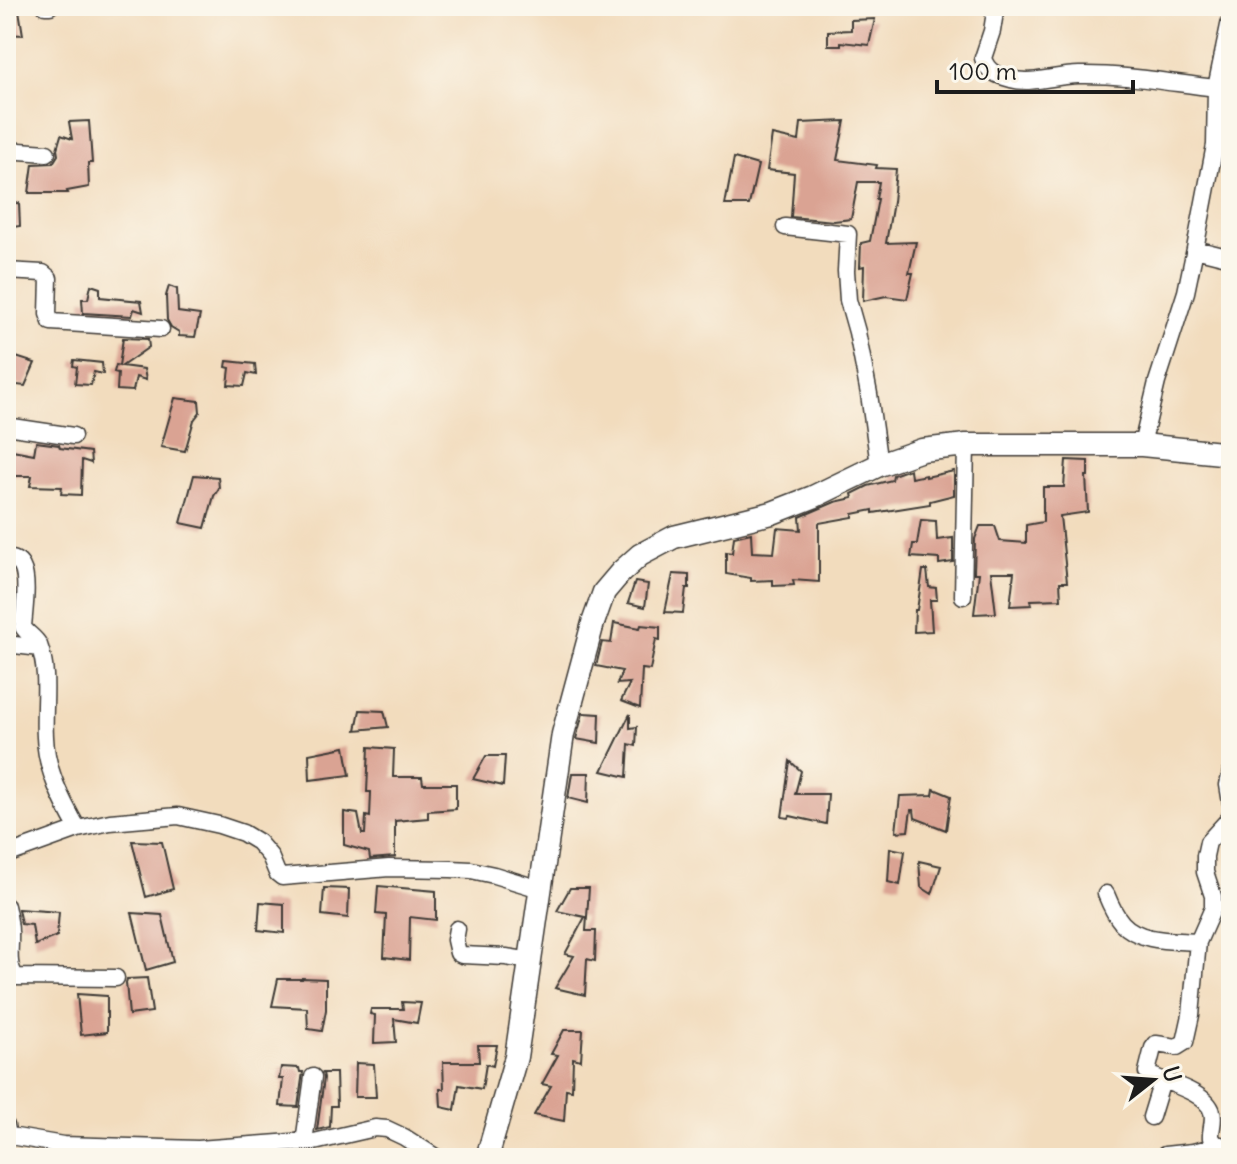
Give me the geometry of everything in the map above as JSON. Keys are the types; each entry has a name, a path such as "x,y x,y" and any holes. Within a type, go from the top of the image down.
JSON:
{"street":[{"path":"996,6 983,58 988,69 997,75 1028,81 1100,75 1216,88"},
{"path":"1142,445 1157,382 1186,292 1195,249 1215,145 1216,88 1231,16"},
{"path":"6,150 47,153"},
{"path":"785,227 848,234 848,300 869,394 879,465"},
{"path":"1195,249 1231,258"},
{"path":"6,271 48,275 48,314 51,322 161,329"},
{"path":"6,426 73,436"},
{"path":"963,596 966,445"},
{"path":"487,1158 516,1057 563,734 604,592 621,572 640,555 674,537 772,513 879,465 922,450 966,445 1142,445 1231,454"},
{"path":"6,558 15,559 22,565 25,578 23,627 40,648 46,687 45,740 49,763 58,792 78,829"},
{"path":"6,644 40,648"},
{"path":"1231,772 1228,785 1231,803"},
{"path":"1226,1148 1212,1140 1213,1117 1207,1103 1193,1093 1147,1072 1156,1044 1177,1047 1185,1042 1191,1015 1198,942 1213,908 1213,896 1205,872 1205,856 1208,842 1231,814"},
{"path":"6,855 78,829 110,822 178,816 243,833 258,842 282,877 389,868 451,869 494,875 540,889"},
{"path":"1106,894 1120,921 1129,930 1152,938 1198,942"},
{"path":"6,906 10,967 16,977 116,978"},
{"path":"457,929 456,946 462,955 531,961"},
{"path":"304,1142 313,1077"},
{"path":"1151,1117 1162,1081"},
{"path":"6,1126 8,1135 14,1137 96,1152 197,1154 336,1138 375,1128 387,1129 404,1137 437,1158"},
{"path":"1160,1158 1226,1148"}],"building":[{"path":"6,10 19,10 23,35 6,34"},
{"path":"875,19 869,45 841,42 841,45 828,45 828,31 851,30 851,20"},
{"path":"89,121 92,163 88,163 89,187 68,193 29,193 33,164 53,163 58,155 61,135 72,139 69,122"},
{"path":"845,121 837,160 896,169 886,243 916,242 907,299 886,296 863,301 861,243 870,241 879,182 858,182 851,219 834,221 791,217 794,173 767,170 772,135 799,141 801,123"},
{"path":"734,158 758,165 749,205 725,205"},
{"path":"19,203 20,226 6,228 6,204"},
{"path":"91,285 100,288 100,297 141,301 143,312 134,309 132,316 83,313 82,299 88,299"},
{"path":"169,286 177,289 178,312 200,315 195,337 179,336 167,320 166,296"},
{"path":"123,338 148,339 149,347 122,366 144,369 146,380 136,377 133,391 117,390 118,373 114,372 116,365 119,366"},
{"path":"16,357 35,363 25,386 8,384"},
{"path":"74,360 102,363 103,374 94,372 91,385 75,384 77,367 73,366"},
{"path":"227,361 255,364 256,375 247,373 244,386 228,385 230,368 226,367"},
{"path":"175,398 199,401 200,412 194,420 185,451 161,447"},
{"path":"36,442 90,452 91,463 82,460 81,495 61,494 62,487 30,486 32,476 8,476 7,449 34,454"},
{"path":"1066,460 1088,461 1088,512 1060,516 1067,582 1060,582 1061,599 1031,600 1032,605 1010,606 1014,572 991,572 996,613 974,614 979,573 974,573 975,539 980,526 995,526 1000,541 1026,543 1026,525 1043,522 1043,487 1064,487"},
{"path":"910,469 911,478 954,471 954,495 930,501 930,504 873,513 873,510 819,523 819,582 793,580 794,585 773,586 773,580 751,581 751,578 726,574 726,552 732,553 734,537 751,533 752,552 774,553 777,528 801,530 800,517 853,498 852,494 892,480 893,475"},
{"path":"194,475 218,477 219,488 205,528 181,523"},
{"path":"921,520 936,521 937,540 953,538 953,562 939,564 939,559 911,557 913,544 917,544"},
{"path":"923,570 927,570 929,587 936,588 937,600 930,600 932,631 914,632 915,610"},
{"path":"673,574 689,575 683,613 665,612"},
{"path":"635,582 648,584 645,607 628,603"},
{"path":"614,623 640,628 641,625 660,627 660,640 656,639 650,670 642,669 640,708 621,701 630,683 617,684 622,671 596,666 602,642 611,643"},
{"path":"360,710 384,711 388,727 356,730"},
{"path":"583,713 600,714 599,743 576,739"},
{"path":"630,714 630,728 637,727 636,746 629,744 627,777 602,771"},
{"path":"345,747 350,775 310,780 309,754"},
{"path":"369,747 394,749 393,777 422,777 423,784 456,784 456,809 428,811 428,818 395,821 395,857 370,859 369,852 344,845 344,812 358,814 362,834 365,834 366,816 370,817 371,792 367,792"},
{"path":"486,756 505,756 503,786 473,779"},
{"path":"790,761 801,771 795,794 828,794 826,824 782,817"},
{"path":"572,773 589,773 588,803 568,798"},
{"path":"934,789 951,796 946,830 915,818 914,810 911,810 908,831 896,832 900,796 933,795"},
{"path":"132,841 162,842 173,889 146,897"},
{"path":"890,848 905,851 900,885 888,882"},
{"path":"919,861 941,866 932,894 921,887"},
{"path":"378,886 436,891 436,920 410,917 409,960 384,957 386,915 376,914"},
{"path":"324,888 349,889 348,918 322,915"},
{"path":"570,888 589,888 586,931 596,931 595,961 587,959 585,995 555,988 574,956 565,954 585,917 557,911"},
{"path":"260,902 284,904 284,933 258,930"},
{"path":"18,909 59,912 57,936 35,945 32,925 21,924"},
{"path":"132,913 162,915 173,962 146,970"},
{"path":"147,978 152,1012 129,1015 127,979"},
{"path":"278,979 326,979 322,1031 308,1029 307,1008 272,1006"},
{"path":"77,994 107,996 107,1032 81,1035"},
{"path":"402,1002 421,1003 417,1023 394,1019 396,1042 374,1043 375,1015 370,1014 371,1009 403,1009"},
{"path":"564,1030 583,1030 581,1060 573,1058 572,1090 566,1089 564,1121 534,1115 551,1086 542,1084 558,1055 551,1054"},
{"path":"478,1045 497,1045 493,1066 486,1064 482,1089 459,1085 455,1110 441,1107 443,1062 479,1062"},
{"path":"356,1063 374,1064 376,1097 355,1097"},
{"path":"281,1067 299,1068 303,1072 298,1107 280,1106"},
{"path":"323,1073 336,1073 337,1106 331,1106 330,1127 317,1130 324,1078"}]}
